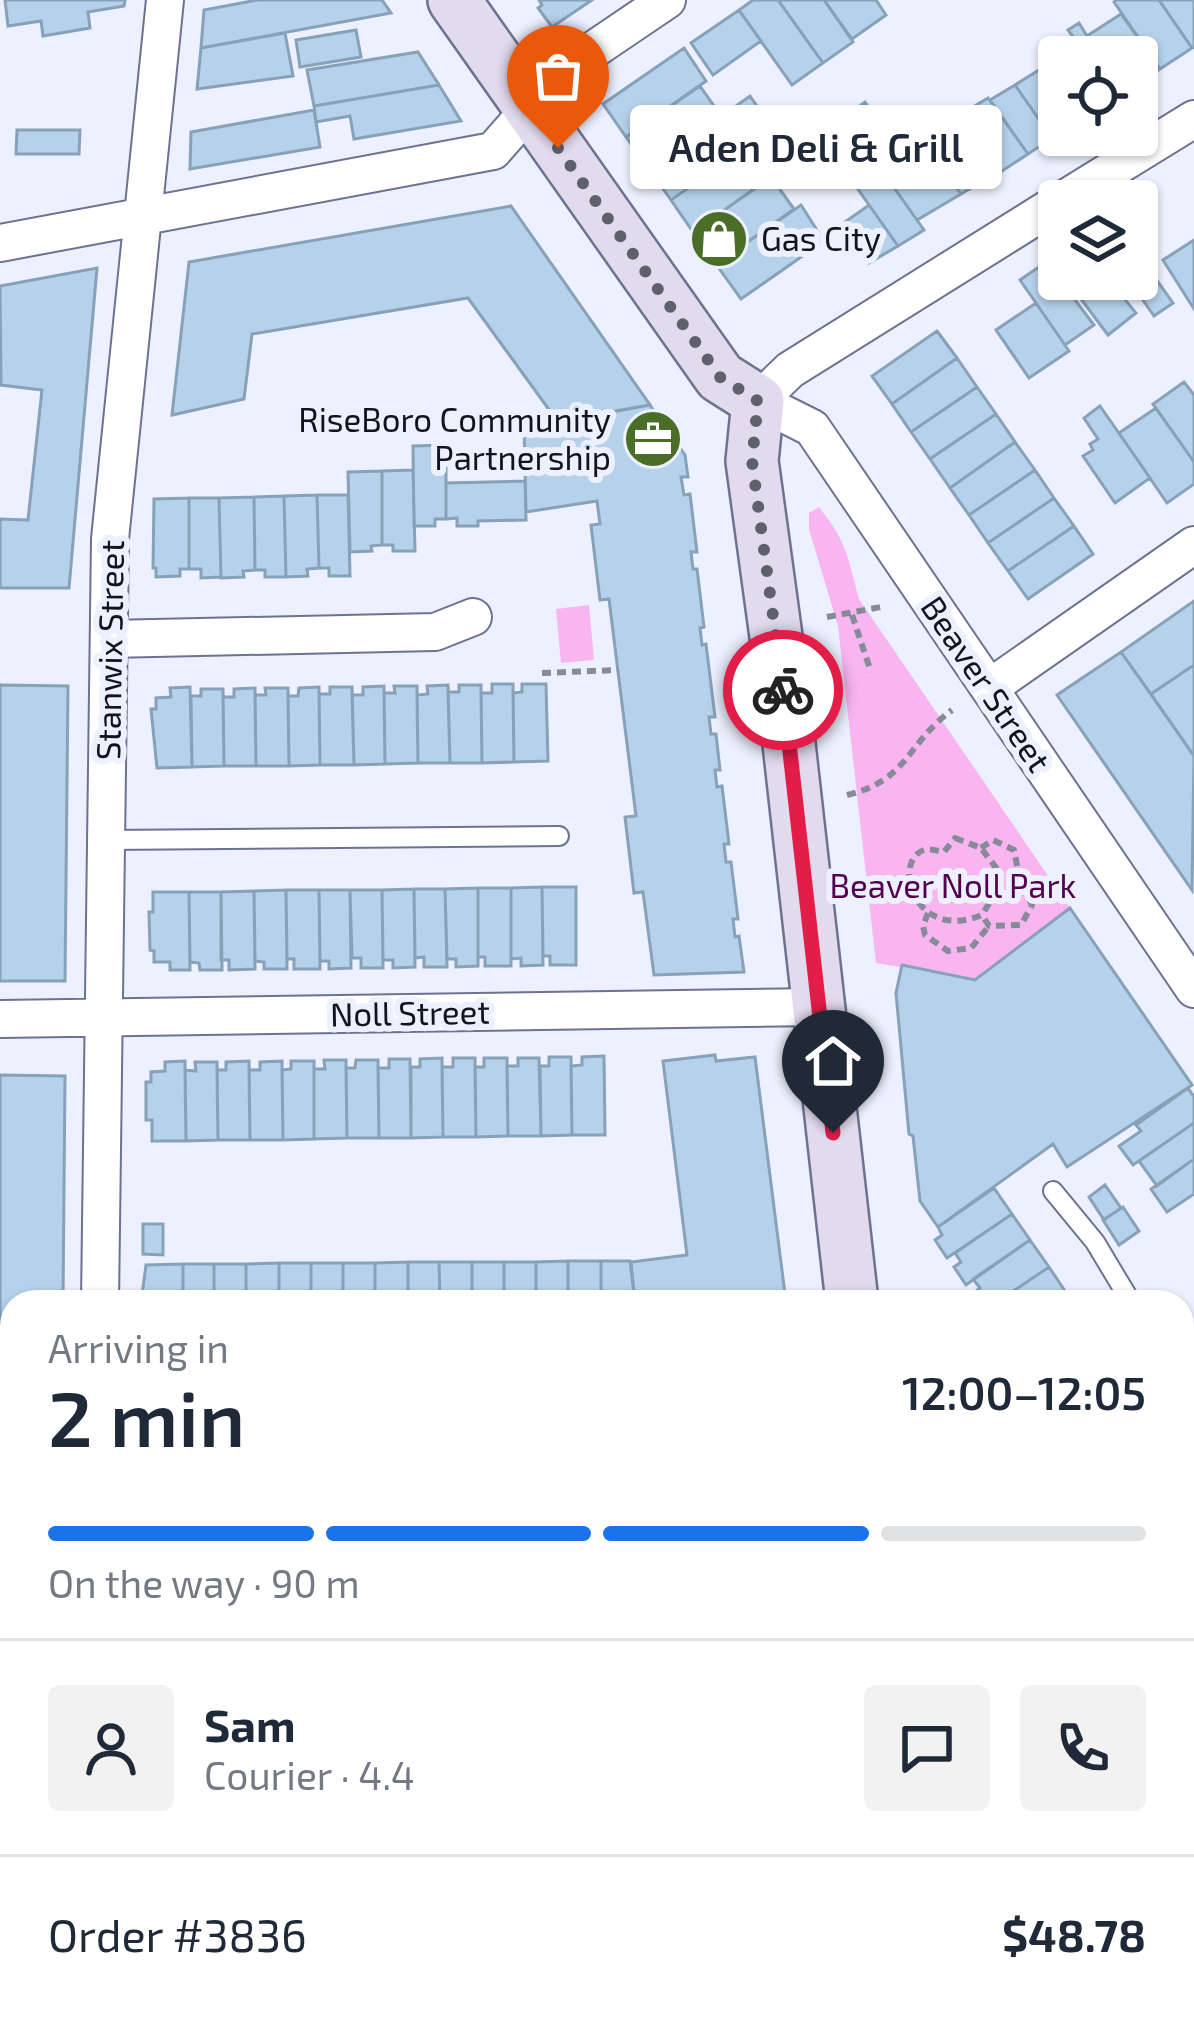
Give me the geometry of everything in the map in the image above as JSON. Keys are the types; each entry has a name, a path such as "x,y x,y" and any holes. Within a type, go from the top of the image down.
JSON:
{"main road":[{"path":"454,0 720,377 758,401 752,461 782,673 851,1290"}],"street":[{"name":"Stanwix Street","path":"100,1290 110,539 165,0"},
{"path":"0,243 494,151 565,69 667,0"},
{"path":"1095,180 1194,118"},
{"path":"758,401 790,370 1038,216"},
{"name":"Beaver Street","path":"758,401 812,428 1194,989"},
{"path":"989,688 1194,545"},
{"path":"109,639 435,632 473,617"},
{"name":"Noll Street","path":"0,1019 819,1007"}],"lane":[{"path":"107,840 559,836"},
{"path":"1053,1191 1095,1242 1124,1290"}],"path":[{"path":"827,617 880,607"},
{"path":"851,615 871,672"},
{"path":"542,673 618,670"},
{"path":"847,795 891,779 928,728 952,710"},
{"path":"955,834 982,848 997,868 993,897 982,915 952,923 928,913 916,902 910,885 911,869 922,846 944,852 955,834"},
{"path":"982,848 993,840 1014,850 1020,881 1032,905 1021,925 989,926"},
{"path":"928,913 922,926 925,935 948,951 971,948 989,926"},
{"path":"982,915 989,926"}],"green space":[{"name":"Beaver Noll Park","path":"819,507 841,541 859,599 1070,908 975,980 876,963 838,626 809,529 809,513"},
{"path":"589,605 594,660 561,663 556,609"}],"building":[{"path":"5,0 125,0 124,6 88,12 90,28 43,36 41,21 8,26"},
{"path":"257,0 382,0 391,13 201,48 204,10"},
{"path":"539,0 592,0 552,27 538,8"},
{"path":"753,0 778,0 823,63 792,85 739,10"},
{"path":"778,0 824,0 853,42 823,63"},
{"path":"824,0 876,0 886,15 852,39"},
{"path":"1159,0 1192,48 1160,69 1158,36 1137,36 1114,2"},
{"path":"1159,0 1194,0 1194,47 1192,48"},
{"path":"739,10 761,41 713,75 691,43"},
{"path":"1121,14 1137,36 1087,36"},
{"path":"1079,23 1088,36 1072,36 1068,30"},
{"path":"356,30 361,57 300,67 296,40"},
{"path":"285,33 293,76 197,89 201,48"},
{"path":"684,48 706,81 626,137 603,104"},
{"path":"418,52 439,85 314,106 307,70"},
{"path":"1038,71 1038,118 1015,85"},
{"path":"439,85 461,121 354,139 350,116 316,122 314,106"},
{"path":"1015,85 1038,118 1038,147 1028,154 990,100"},
{"path":"700,86 721,116 648,168 626,137"},
{"path":"750,96 773,129 671,200 648,168"},
{"path":"988,98 1028,154 999,173 958,116"},
{"path":"865,102 882,126 875,131 890,151 878,160 846,116"},
{"path":"314,110 320,147 190,169 191,132"},
{"path":"947,113 991,176 961,194 917,132"},
{"path":"17,130 80,130 79,154 16,154"},
{"path":"922,139 961,194 917,220 878,165"},
{"path":"743,149 766,181 693,232 671,200"},
{"path":"875,161 924,230 898,246 850,178"},
{"path":"771,177 794,209 716,264 693,232"},
{"path":"801,205 824,241 741,299 716,264"},
{"path":"869,205 898,246 869,263 842,224"},
{"path":"511,206 650,405 558,422 468,298 252,334 244,399 172,415 189,262"},
{"path":"1194,240 1194,309 1163,260"},
{"path":"97,268 69,588 0,588 0,519 28,520 42,390 1,385 0,286"},
{"path":"1038,268 1038,300 1075,300 1094,325 1065,345 1020,280"},
{"path":"1158,282 1173,303 1154,316 1143,300 1158,300"},
{"path":"1082,300 1125,300 1136,313 1108,335"},
{"path":"1036,303 1069,351 1029,378 996,330"},
{"path":"937,331 957,358 892,404 872,376"},
{"path":"957,358 977,387 911,432 892,404"},
{"path":"1184,382 1194,395 1194,462 1153,404"},
{"path":"977,387 996,414 930,459 911,432"},
{"path":"650,405 685,455 688,477 681,477 684,495 690,494 697,552 691,552 715,717 709,717 711,734 716,734 717,787 722,786 729,844 724,844 726,862 731,862 738,919 733,919 735,937 739,936 744,972 654,975 643,892 634,893 625,817 636,816 609,599 600,600 591,525 600,524 597,501 526,512 524,427"},
{"path":"1100,406 1150,478 1115,503 1083,456 1098,439 1084,418"},
{"path":"1156,408 1194,462 1194,484 1167,503 1119,433"},
{"path":"996,414 1015,442 950,488 930,459"},
{"path":"1015,442 1035,470 969,515 950,488"},
{"path":"446,445 446,519 435,519 435,526 414,526 413,446"},
{"path":"413,470 415,551 393,551 393,545 382,545 382,471"},
{"path":"1035,470 1054,498 988,543 969,515"},
{"path":"382,471 382,545 371,546 372,551 350,552 348,472"},
{"path":"525,481 526,520 457,526 457,518 446,519 446,483"},
{"path":"317,495 319,568 307,569 308,576 286,577 284,496"},
{"path":"317,495 348,495 350,576 329,576 329,568 319,568"},
{"path":"284,496 286,577 265,577 265,570 255,570 254,497"},
{"path":"254,497 255,570 243,571 244,577 221,578 219,498"},
{"path":"189,498 189,569 180,569 180,576 156,577 154,499"},
{"path":"189,498 219,498 221,577 201,578 201,569 189,569"},
{"path":"1054,498 1074,526 1008,571 988,543"},
{"path":"1074,526 1093,554 1028,599 1008,571"},
{"path":"1194,601 1194,665 1151,694 1121,652"},
{"path":"1121,652 1194,756 1192,890 1057,695"},
{"path":"1194,665 1194,756 1151,694"},
{"path":"492,684 513,684 514,762 482,763 481,693 492,693"},
{"path":"522,684 546,684 548,761 514,762 513,693 522,692"},
{"path":"0,685 68,686 65,981 0,981"},
{"path":"448,685 450,763 418,763 417,695 428,694 427,686"},
{"path":"459,685 481,685 482,763 450,763 448,692 459,692"},
{"path":"384,686 385,764 354,765 352,695 363,695 363,687"},
{"path":"394,686 417,686 418,763 385,764 384,693 395,693"},
{"path":"190,687 192,767 157,768 151,709 156,709 156,698 171,697 170,688"},
{"path":"319,687 320,765 289,766 288,696 298,696 299,688"},
{"path":"330,687 352,687 354,765 320,765 319,694 330,694"},
{"path":"255,688 256,766 224,766 223,697 234,697 234,689"},
{"path":"265,688 288,688 289,766 256,766 255,695 266,695"},
{"path":"201,689 223,689 224,766 192,767 191,696 201,696"},
{"path":"542,887 576,887 576,965 550,965 550,956 543,956"},
{"path":"542,887 543,965 521,966 521,958 511,959 511,888"},
{"path":"478,888 511,888 511,966 485,966 485,957 478,957"},
{"path":"478,888 478,966 456,967 456,959 447,959 445,889"},
{"path":"414,889 445,889 447,967 424,967 424,957 415,958"},
{"path":"414,889 415,967 393,968 393,960 383,960 382,890"},
{"path":"286,890 319,890 320,969 294,969 294,959 287,959"},
{"path":"286,890 287,969 264,969 264,962 255,961 254,891"},
{"path":"319,890 350,890 351,968 329,969 329,961 320,961"},
{"path":"350,890 382,890 383,968 361,968 361,958 352,958"},
{"path":"254,891 255,969 229,970 229,960 221,960 221,892"},
{"path":"153,892 189,892 190,970 170,970 170,962 154,962 149,912 153,912"},
{"path":"189,892 221,892 222,970 200,970 199,963 190,962"},
{"path":"1070,908 1192,1085 1067,1167 1053,1144 938,1227 920,1201 913,1136 909,1134 896,993 902,965 975,980"},
{"path":"715,1055 716,1061 755,1057 784,1290 634,1290 631,1262 687,1255 663,1061"},
{"path":"604,1056 605,1135 572,1135 571,1066 582,1065 582,1057"},
{"path":"549,1057 571,1057 572,1135 541,1136 540,1066 549,1066"},
{"path":"442,1058 443,1137 411,1138 411,1067 420,1067 420,1059"},
{"path":"453,1058 475,1058 476,1137 443,1137 442,1067 453,1067"},
{"path":"484,1058 507,1058 508,1136 476,1137 475,1067 484,1067"},
{"path":"518,1058 539,1058 541,1136 508,1136 507,1066 518,1066"},
{"path":"389,1059 410,1059 411,1138 379,1138 378,1068 389,1068"},
{"path":"324,1060 346,1060 347,1138 314,1139 314,1069 325,1069"},
{"path":"356,1060 378,1060 379,1138 347,1138 346,1068 355,1068"},
{"path":"185,1061 186,1141 152,1141 152,1120 146,1120 146,1082 151,1082 151,1072 165,1071 165,1062"},
{"path":"249,1061 250,1140 218,1140 217,1070 226,1070 226,1062"},
{"path":"282,1061 283,1140 250,1140 249,1070 260,1070 260,1062"},
{"path":"291,1061 314,1061 314,1139 283,1140 282,1070 291,1069"},
{"path":"195,1062 217,1062 218,1140 186,1141 185,1070 196,1071"},
{"path":"0,1075 65,1076 63,1290 0,1290"},
{"path":"1188,1088 1194,1097 1194,1123 1133,1165 1119,1146 1141,1131 1136,1125"},
{"path":"1194,1123 1194,1159 1157,1186 1139,1161"},
{"path":"1194,1159 1194,1194 1167,1212 1151,1189"},
{"path":"1105,1185 1121,1208 1104,1220 1089,1197"},
{"path":"994,1188 1012,1214 947,1258 935,1240 942,1235 938,1227"},
{"path":"1123,1207 1139,1231 1119,1245 1103,1220"},
{"path":"1012,1214 1030,1240 966,1285 954,1267 961,1262 955,1253"},
{"path":"143,1224 163,1224 163,1255 143,1254"},
{"path":"1030,1240 1049,1267 1015,1290 977,1290 973,1279"},
{"path":"568,1261 601,1261 601,1290 568,1290"},
{"path":"568,1261 568,1290 536,1290 536,1262"},
{"path":"601,1261 630,1261 634,1290 601,1290"},
{"path":"408,1262 439,1262 440,1290 408,1290"},
{"path":"408,1262 408,1290 375,1290 375,1263"},
{"path":"439,1262 472,1262 472,1290 440,1290"},
{"path":"472,1262 504,1262 504,1290 472,1290"},
{"path":"504,1262 536,1262 536,1290 504,1290"},
{"path":"279,1263 311,1263 311,1290 279,1290"},
{"path":"279,1263 279,1290 246,1290 246,1264"},
{"path":"311,1263 343,1263 343,1290 311,1290"},
{"path":"343,1263 375,1263 375,1290 343,1290"},
{"path":"183,1264 214,1264 214,1290 183,1290"},
{"path":"183,1264 183,1290 143,1290 146,1265"},
{"path":"214,1264 246,1264 246,1290 214,1290"},
{"path":"1049,1267 1064,1290 1015,1290"}],"way so far":[{"path":"558,148 720,377 758,401 752,461 783,690"}],"place":[{"name":"Aden Deli & Grill","path":"558,148"},
{"name":"Gas City","path":"719,239"},
{"name":"RiseBoro Community Partnership","path":"653,439"}],"route":[{"path":"783,690 833,1133"}]}
